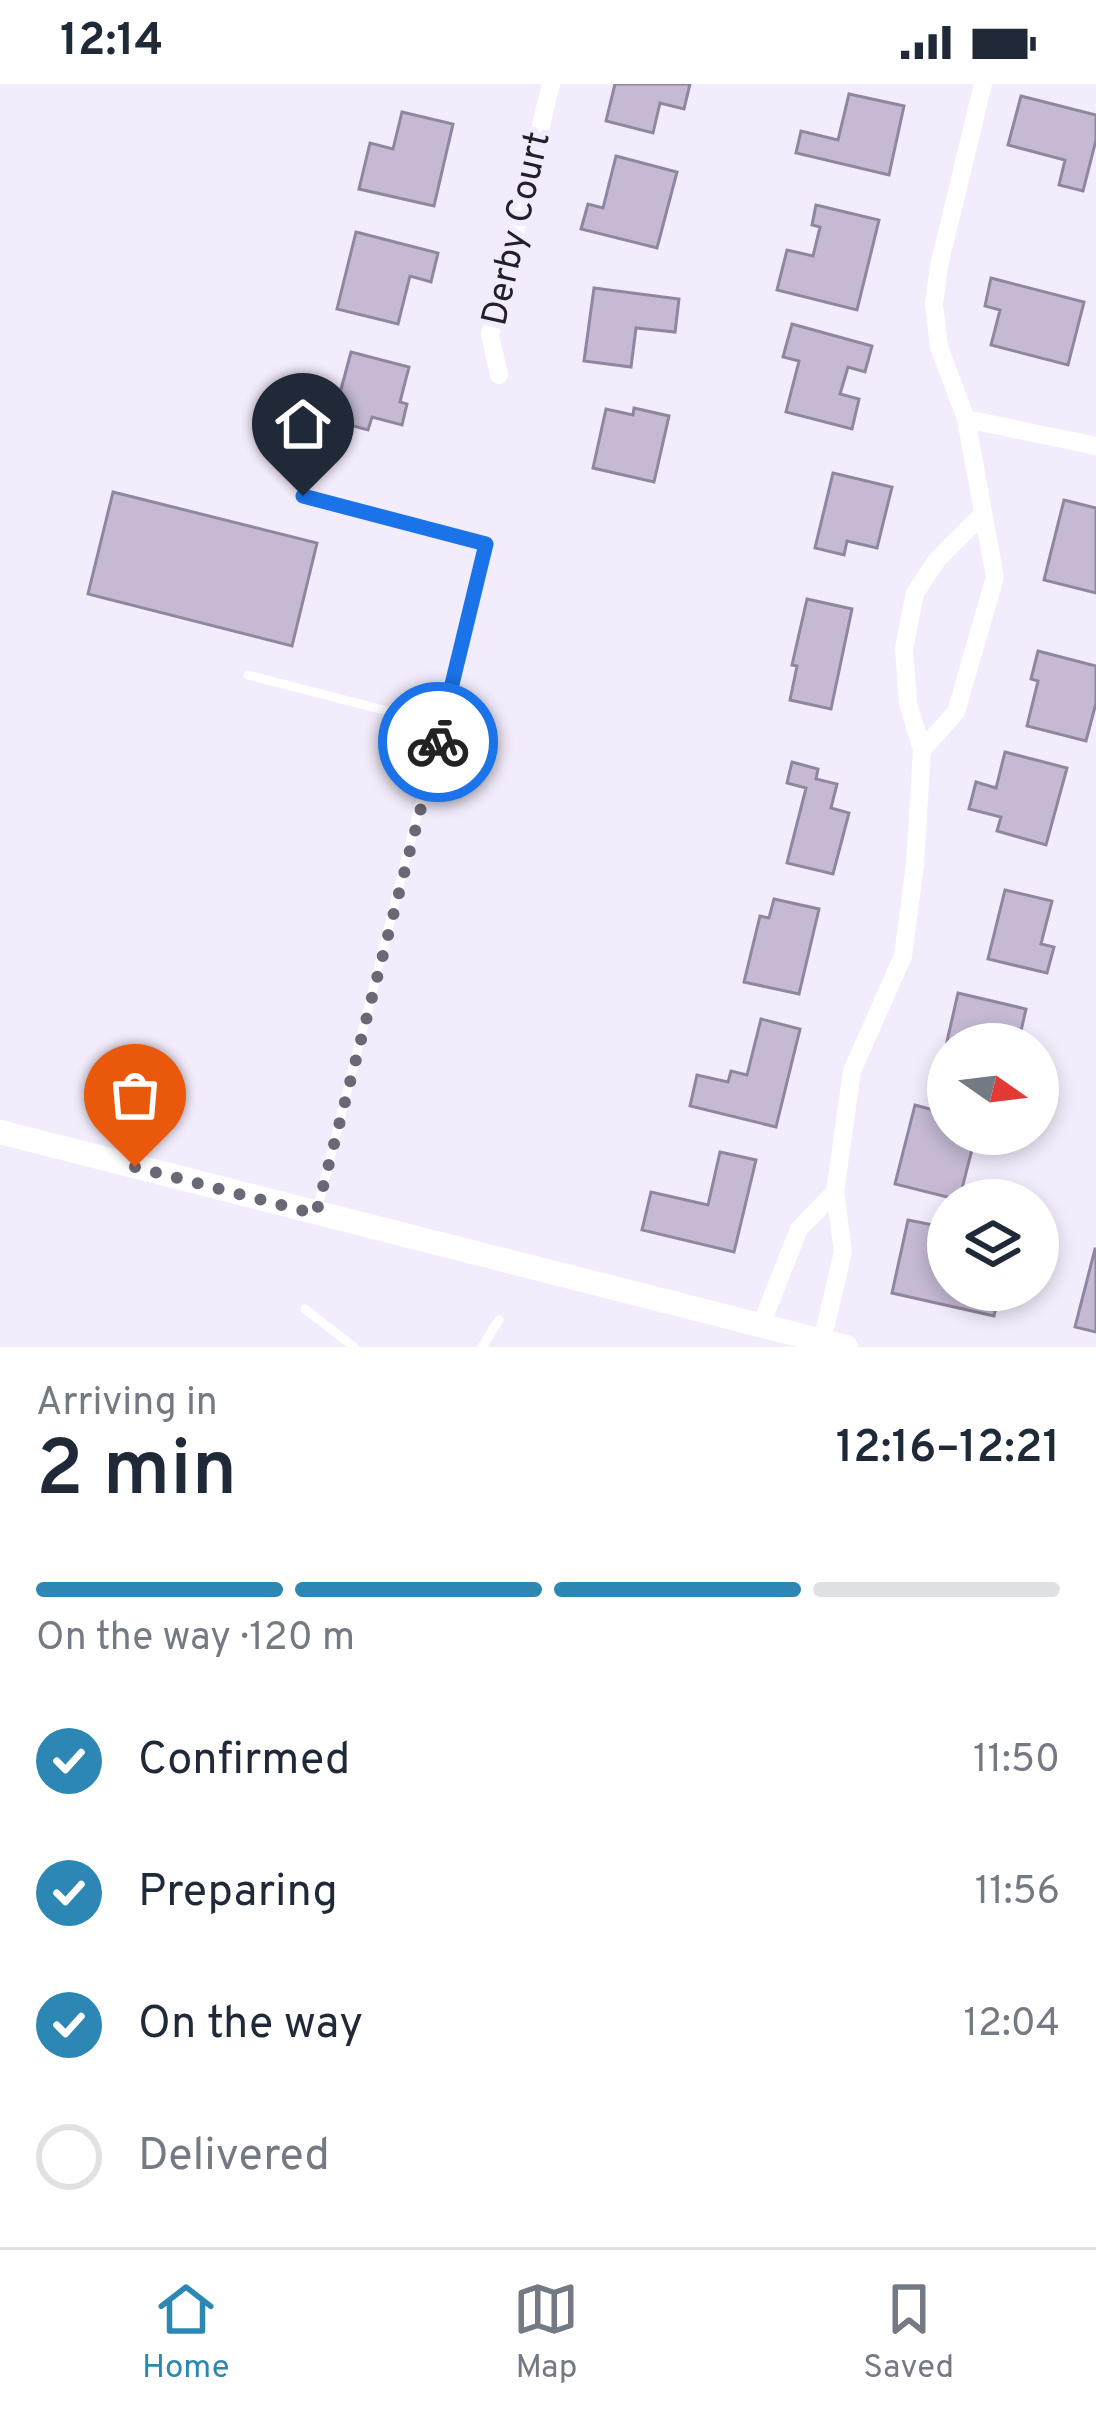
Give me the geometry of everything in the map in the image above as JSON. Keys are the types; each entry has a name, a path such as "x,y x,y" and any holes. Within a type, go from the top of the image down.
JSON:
{"street":[{"name":"Derby Court","path":"499,375 490,335 551,84"},
{"path":"922,750 956,712 995,577 966,419 939,347 934,304 983,84"},
{"path":"966,419 1096,446"},
{"path":"0,1132 834,1344 843,1252 836,1192 852,1071 903,956 915,864 922,750 908,703 904,649 915,593 937,560 983,514"},
{"path":"761,1325 799,1229 836,1192"}],"lane":[{"path":"303,496 486,544 316,1214"},
{"path":"248,675 442,725"},
{"path":"305,1309 355,1347"},
{"path":"482,1347 499,1320"}],"building":[{"path":"615,84 690,84 684,109 660,103 653,133 606,121"},
{"path":"849,94 904,106 889,175 796,153 801,131 838,140"},
{"path":"1021,96 1096,115 1096,140 1083,191 1059,185 1065,160 1008,145"},
{"path":"402,112 453,124 434,206 359,189 370,143 393,149"},
{"path":"616,156 677,172 657,248 581,229 588,204 603,208"},
{"path":"816,205 879,220 857,310 777,290 787,250 813,256 820,227 812,225"},
{"path":"356,232 438,253 431,282 410,276 398,324 337,309"},
{"path":"991,278 1084,302 1068,365 991,345 1000,310 985,306"},
{"path":"594,288 679,299 675,332 636,328 631,367 584,361"},
{"path":"792,324 872,346 865,372 848,367 840,394 859,399 852,429 786,412 799,361 783,357"},
{"path":"351,352 409,367 400,402 407,404 402,425 372,417 368,430 328,419"},
{"path":"634,408 669,416 654,482 593,468 606,409 633,415"},
{"path":"833,473 892,487 877,548 847,541 844,555 815,548"},
{"path":"113,492 317,543 292,646 88,594"},
{"path":"1064,500 1096,508 1096,593 1044,580"},
{"path":"807,599 852,609 831,709 790,700 797,666 792,665"},
{"path":"1038,651 1096,666 1096,703 1086,741 1027,726 1038,681 1031,679"},
{"path":"1005,752 1067,768 1046,845 997,831 1001,817 969,809 976,782 996,788"},
{"path":"792,762 818,769 816,779 837,784 831,808 849,813 833,874 787,863 806,788 787,783"},
{"path":"1005,890 1052,901 1041,944 1054,947 1047,973 988,959"},
{"path":"774,899 819,909 799,994 744,982 760,916 769,918"},
{"path":"958,993 1026,1009 1023,1023 951,1023"},
{"path":"761,1019 800,1029 776,1127 690,1106 697,1075 728,1082 731,1071 747,1075"},
{"path":"915,1105 927,1108 927,1155 971,1155 964,1179 927,1179 927,1192 895,1184"},
{"path":"720,1152 756,1160 734,1252 642,1230 651,1192 708,1205"},
{"path":"908,1220 927,1224 927,1301 892,1293"},
{"path":"1096,1249 1096,1332 1075,1327"}],"way so far":[{"path":"135,1167 316,1214 438,742"}],"route":[{"path":"303,496 486,544 438,742"}]}
